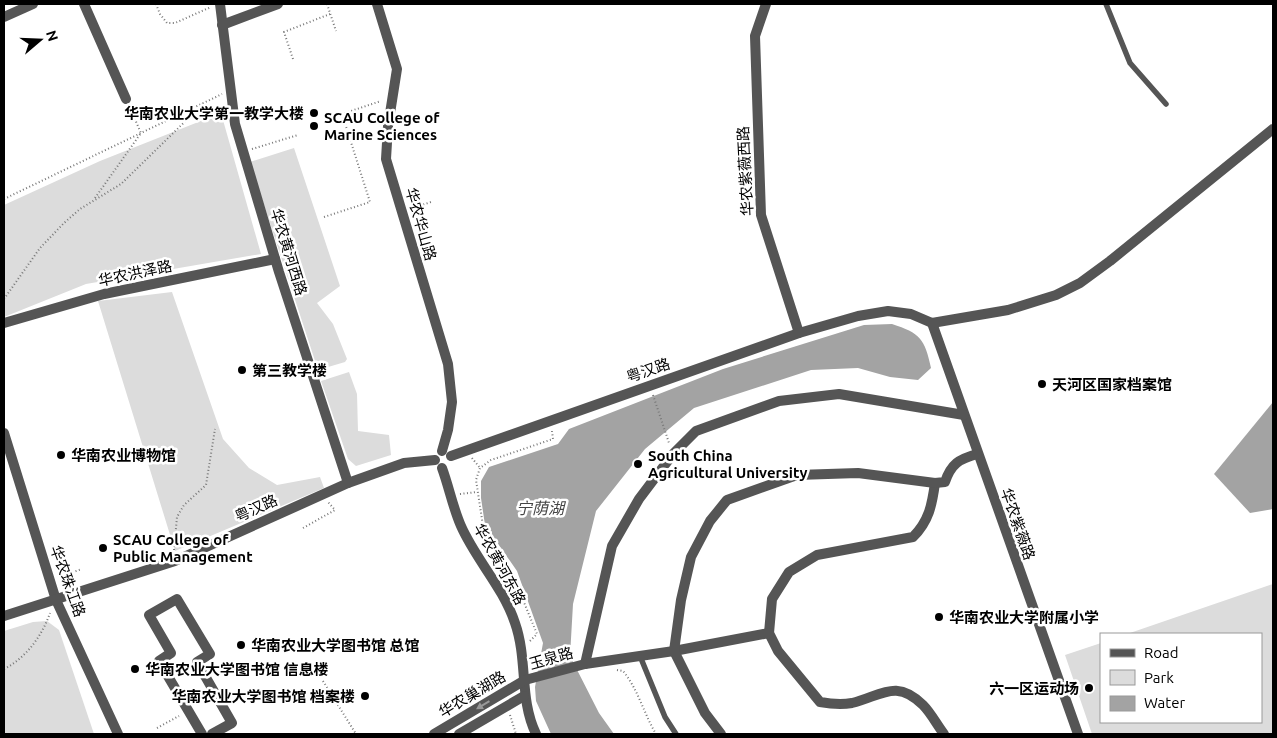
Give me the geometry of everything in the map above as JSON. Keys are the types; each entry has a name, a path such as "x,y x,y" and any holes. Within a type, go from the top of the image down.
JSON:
{"street":[{"path":"4,17 32,4"},
{"path":"84,4 126,99"},
{"path":"222,25 278,4"},
{"name":"华农华山路","path":"377,4 397,69 386,159 448,364 452,402 443,459"},
{"name":"华农紫薇西路","path":"766,4 755,36 761,215 799,333"},
{"name":"华农黄河西路","path":"220,5 229,91 235,124 275,259 348,483"},
{"path":"932,323 1008,310 1056,295 1080,283 1110,261 1273,129"},
{"name":"华农洪泽路","path":"4,323 104,294 275,259"},
{"name":"粤汉路","path":"4,616 176,561 348,483 404,463 443,459 799,333 858,316 888,311 911,314 932,323"},
{"name":"华农紫薇路","path":"932,323 1078,734"},
{"path":"584,664 612,546 639,499 673,454 696,431 779,400 839,394 964,415"},
{"name":"华农珠江路","path":"4,433 56,600 118,734"},
{"path":"722,734 705,713 674,651 681,600 691,557 710,521 727,500 797,475 858,473 935,483 945,482 950,468 961,458 977,454"},
{"name":"华农黄河东路","path":"443,459 461,526 505,598 516,624 525,680 524,696 530,722 536,734"},
{"path":"935,483 932,504 924,525 913,537 817,555 789,572 772,599 769,633 778,651 820,702 837,705 853,703 890,689 908,693 924,706 944,734"},
{"path":"202,734 159,660 171,653 149,615 177,599 210,654 197,662 232,723 212,734"},
{"name":"玉泉路","path":"525,680 584,664 674,651 769,633"},
{"name":"华农巢湖路","path":"434,734 525,680"},
{"name":"华农巢湖路","path":"459,734 524,696"}],"lane":[{"path":"1106,4 1130,63 1166,104"},
{"path":"640,656 666,717 676,734"}],"path":[{"path":"156,4 166,23 175,23 220,5"},
{"path":"327,4 336,31"},
{"path":"293,59 284,32 330,14"},
{"path":"4,199 229,91"},
{"path":"324,216 370,202 342,114 393,97"},
{"path":"126,99 141,133"},
{"path":"4,300 52,235 80,209 131,176 204,103"},
{"path":"93,200 141,133"},
{"path":"243,152 298,135"},
{"path":"410,209 431,202"},
{"path":"649,386 673,454"},
{"path":"176,561 174,540 177,517 184,505 206,484 214,429"},
{"path":"537,634 501,553 484,526 476,480 480,468 491,460 553,439"},
{"path":"452,495 477,492"},
{"path":"303,528 335,510 323,494"},
{"path":"486,568 501,553"},
{"path":"50,580 82,569"},
{"path":"4,668 13,664 27,652 44,628 56,600"},
{"path":"612,669 623,671 630,679 644,714 656,734"},
{"path":"323,681 356,734"},
{"path":"507,706 516,734"},
{"path":"157,728 188,711"}],"green space":[{"path":"221,113 261,254 86,284 4,317 4,205 100,161"},
{"path":"294,148 340,286 317,303 333,324 347,359 345,362 318,370 250,162"},
{"path":"172,292 223,439 249,468 277,485 320,477 324,488 175,551 98,301"},
{"path":"349,372 357,394 358,431 389,435 391,455 356,466 348,459 321,381"},
{"name":"六一区运动场","path":"1273,584 1273,734 1092,734 1065,655 1100,643 1100,723 1262,723 1262,633 1130,633"},
{"path":"47,621 59,630 94,734 4,734 4,631 33,622"}],"water":[{"name":"宁荫湖","path":"892,324 915,334 920,338 926,350 931,368 918,380 890,377 858,368 811,370 694,408 645,449 596,511 573,604 570,656 599,713 614,734 551,734 536,701 535,687 543,643 517,571 485,525 481,498 481,481 489,467 558,444 569,429 723,369 864,325"},
{"path":"1273,402 1273,509 1250,513 1214,474"}],"place":[{"name":"华南农业大学第一教学大楼","path":"314,113"},
{"name":"SCAU College of Marine Sciences","path":"314,126"},
{"name":"第三教学楼","path":"242,370"},
{"name":"天河区国家档案馆","path":"1042,384"},
{"name":"华南农业博物馆","path":"61,455"},
{"name":"South China Agricultural University","path":"638,464"},
{"name":"SCAU College of Public Management","path":"103,548"},
{"name":"华南农业大学附属小学","path":"939,617"},
{"name":"华南农业大学图书馆 总馆","path":"241,645"},
{"name":"华南农业大学图书馆 信息楼","path":"135,669"},
{"name":"六一区运动场","path":"1089,688"},
{"name":"华南农业大学图书馆 档案楼","path":"365,696"}]}
